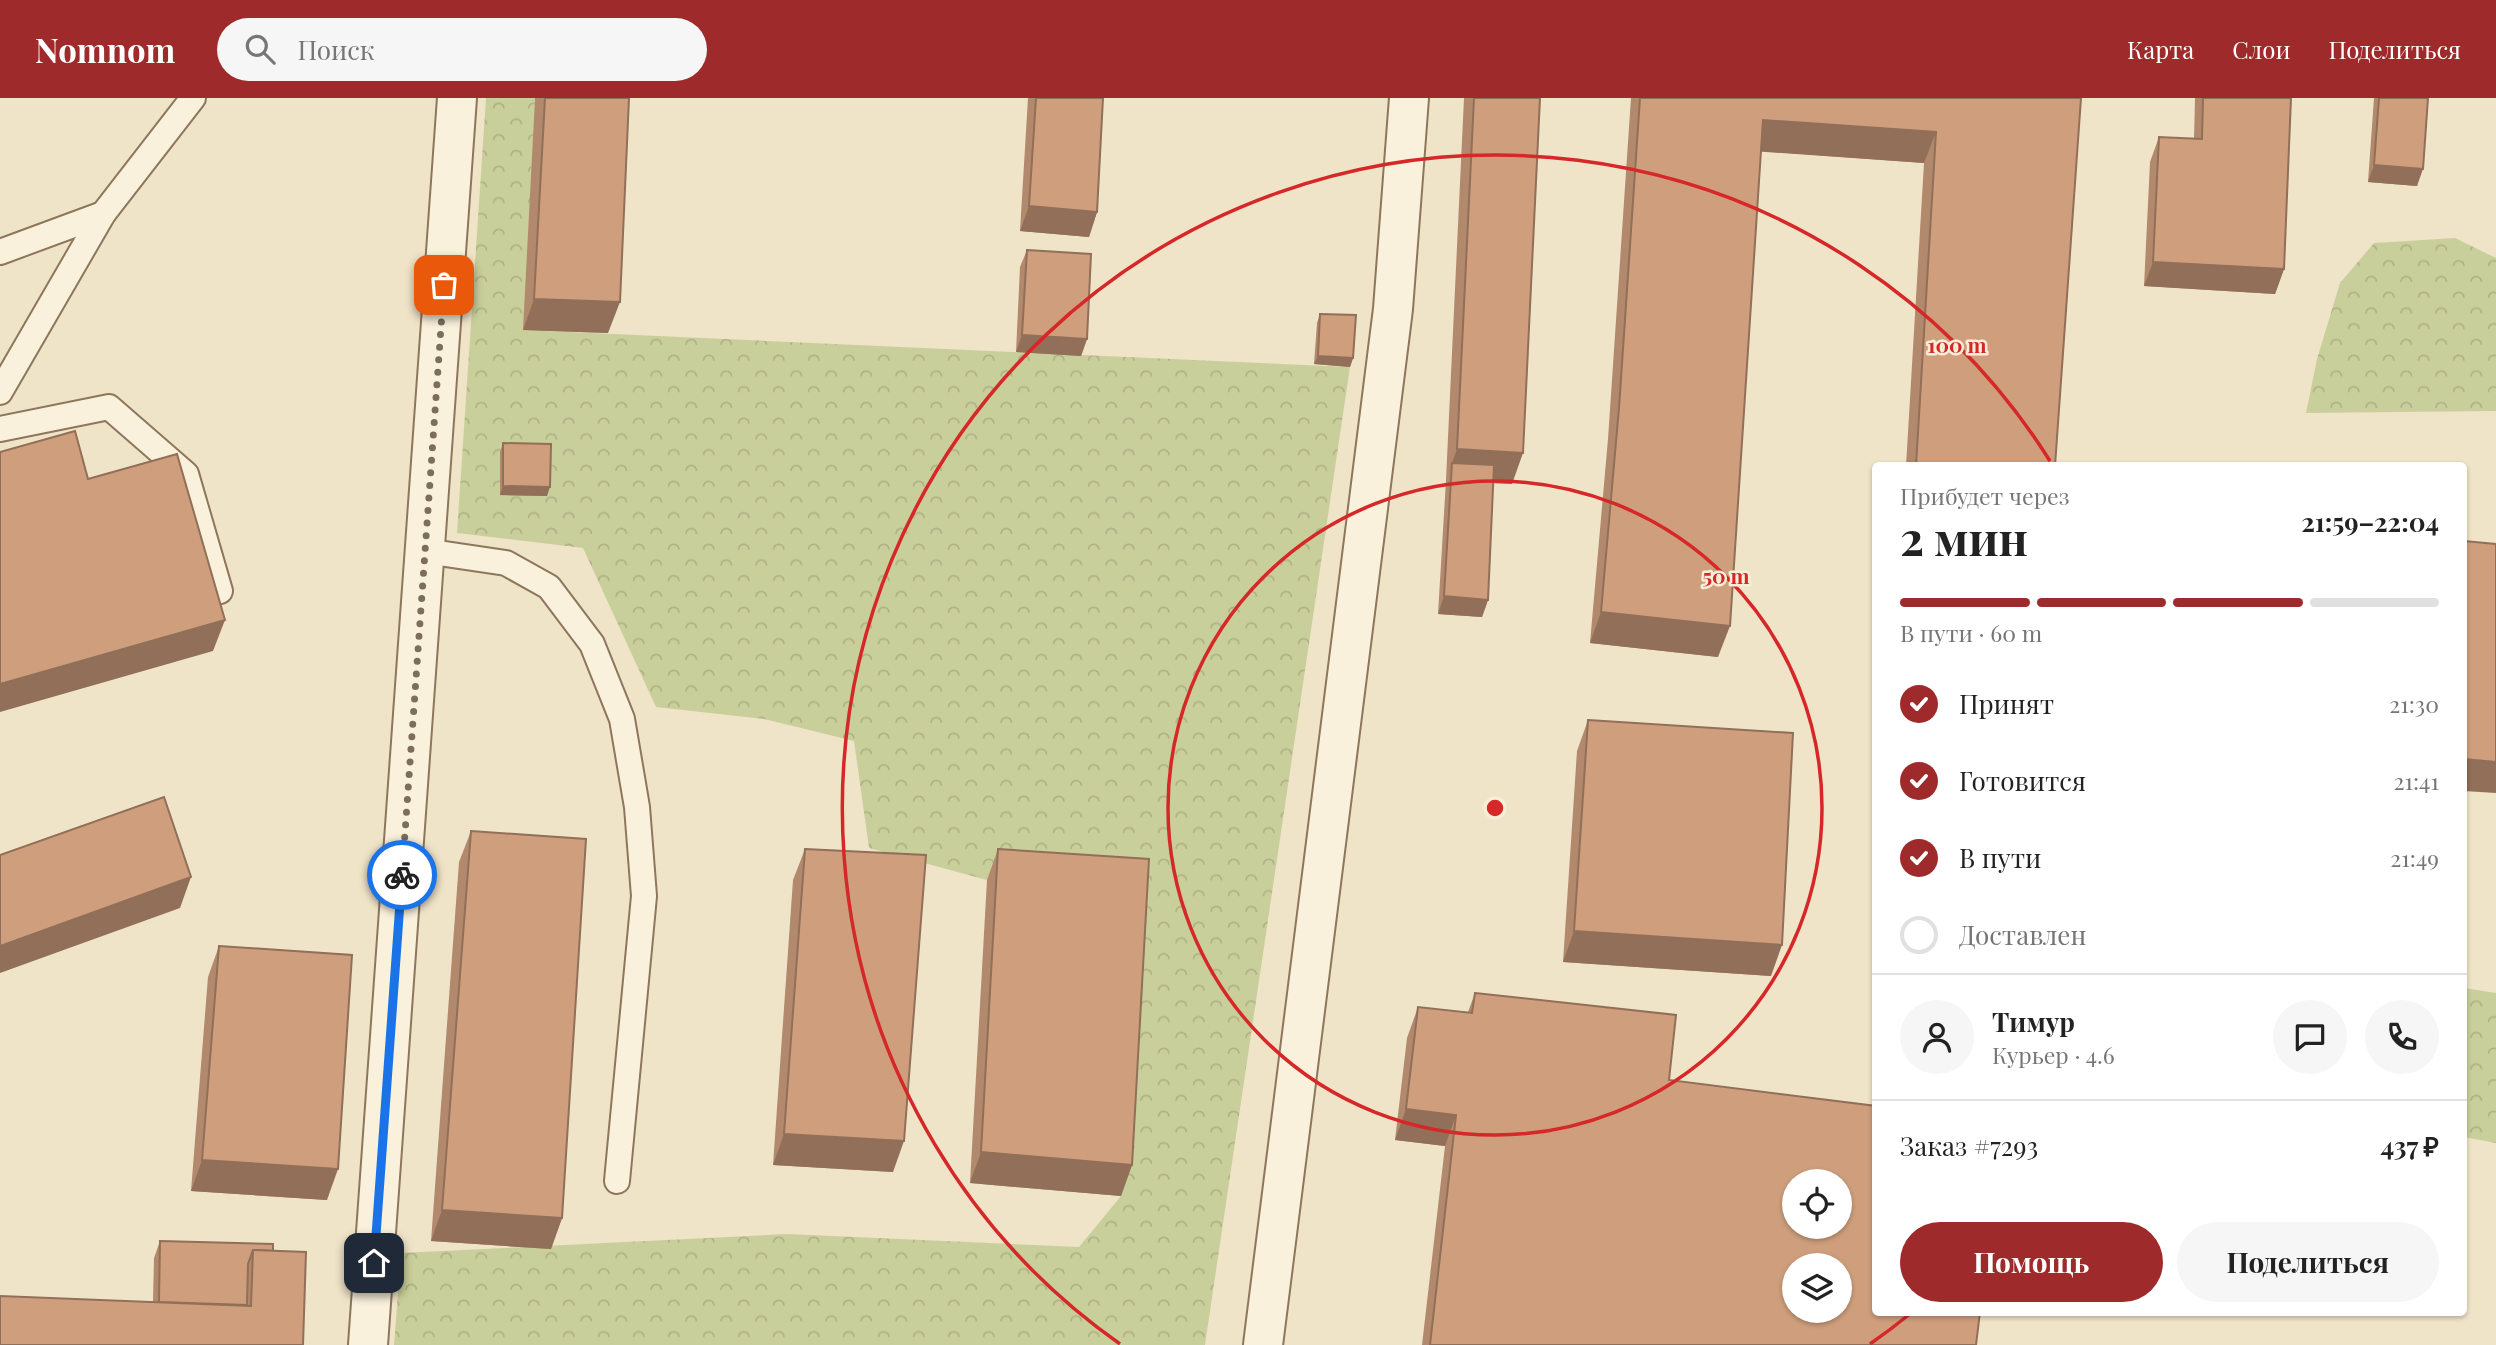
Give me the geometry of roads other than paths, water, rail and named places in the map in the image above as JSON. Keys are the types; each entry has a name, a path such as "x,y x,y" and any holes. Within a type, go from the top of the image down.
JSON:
{"street":[{"path":"368,1345 457,98"},
{"path":"1263,1345 1393,309 1409,98"}],"lane":[{"path":"0,392 103,214 193,98"},
{"path":"0,252 103,214"},
{"path":"0,429 109,407 186,474 220,591"},
{"path":"425,551 506,563 549,587 592,644 622,719 637,807 643,896 617,1181"}]}
